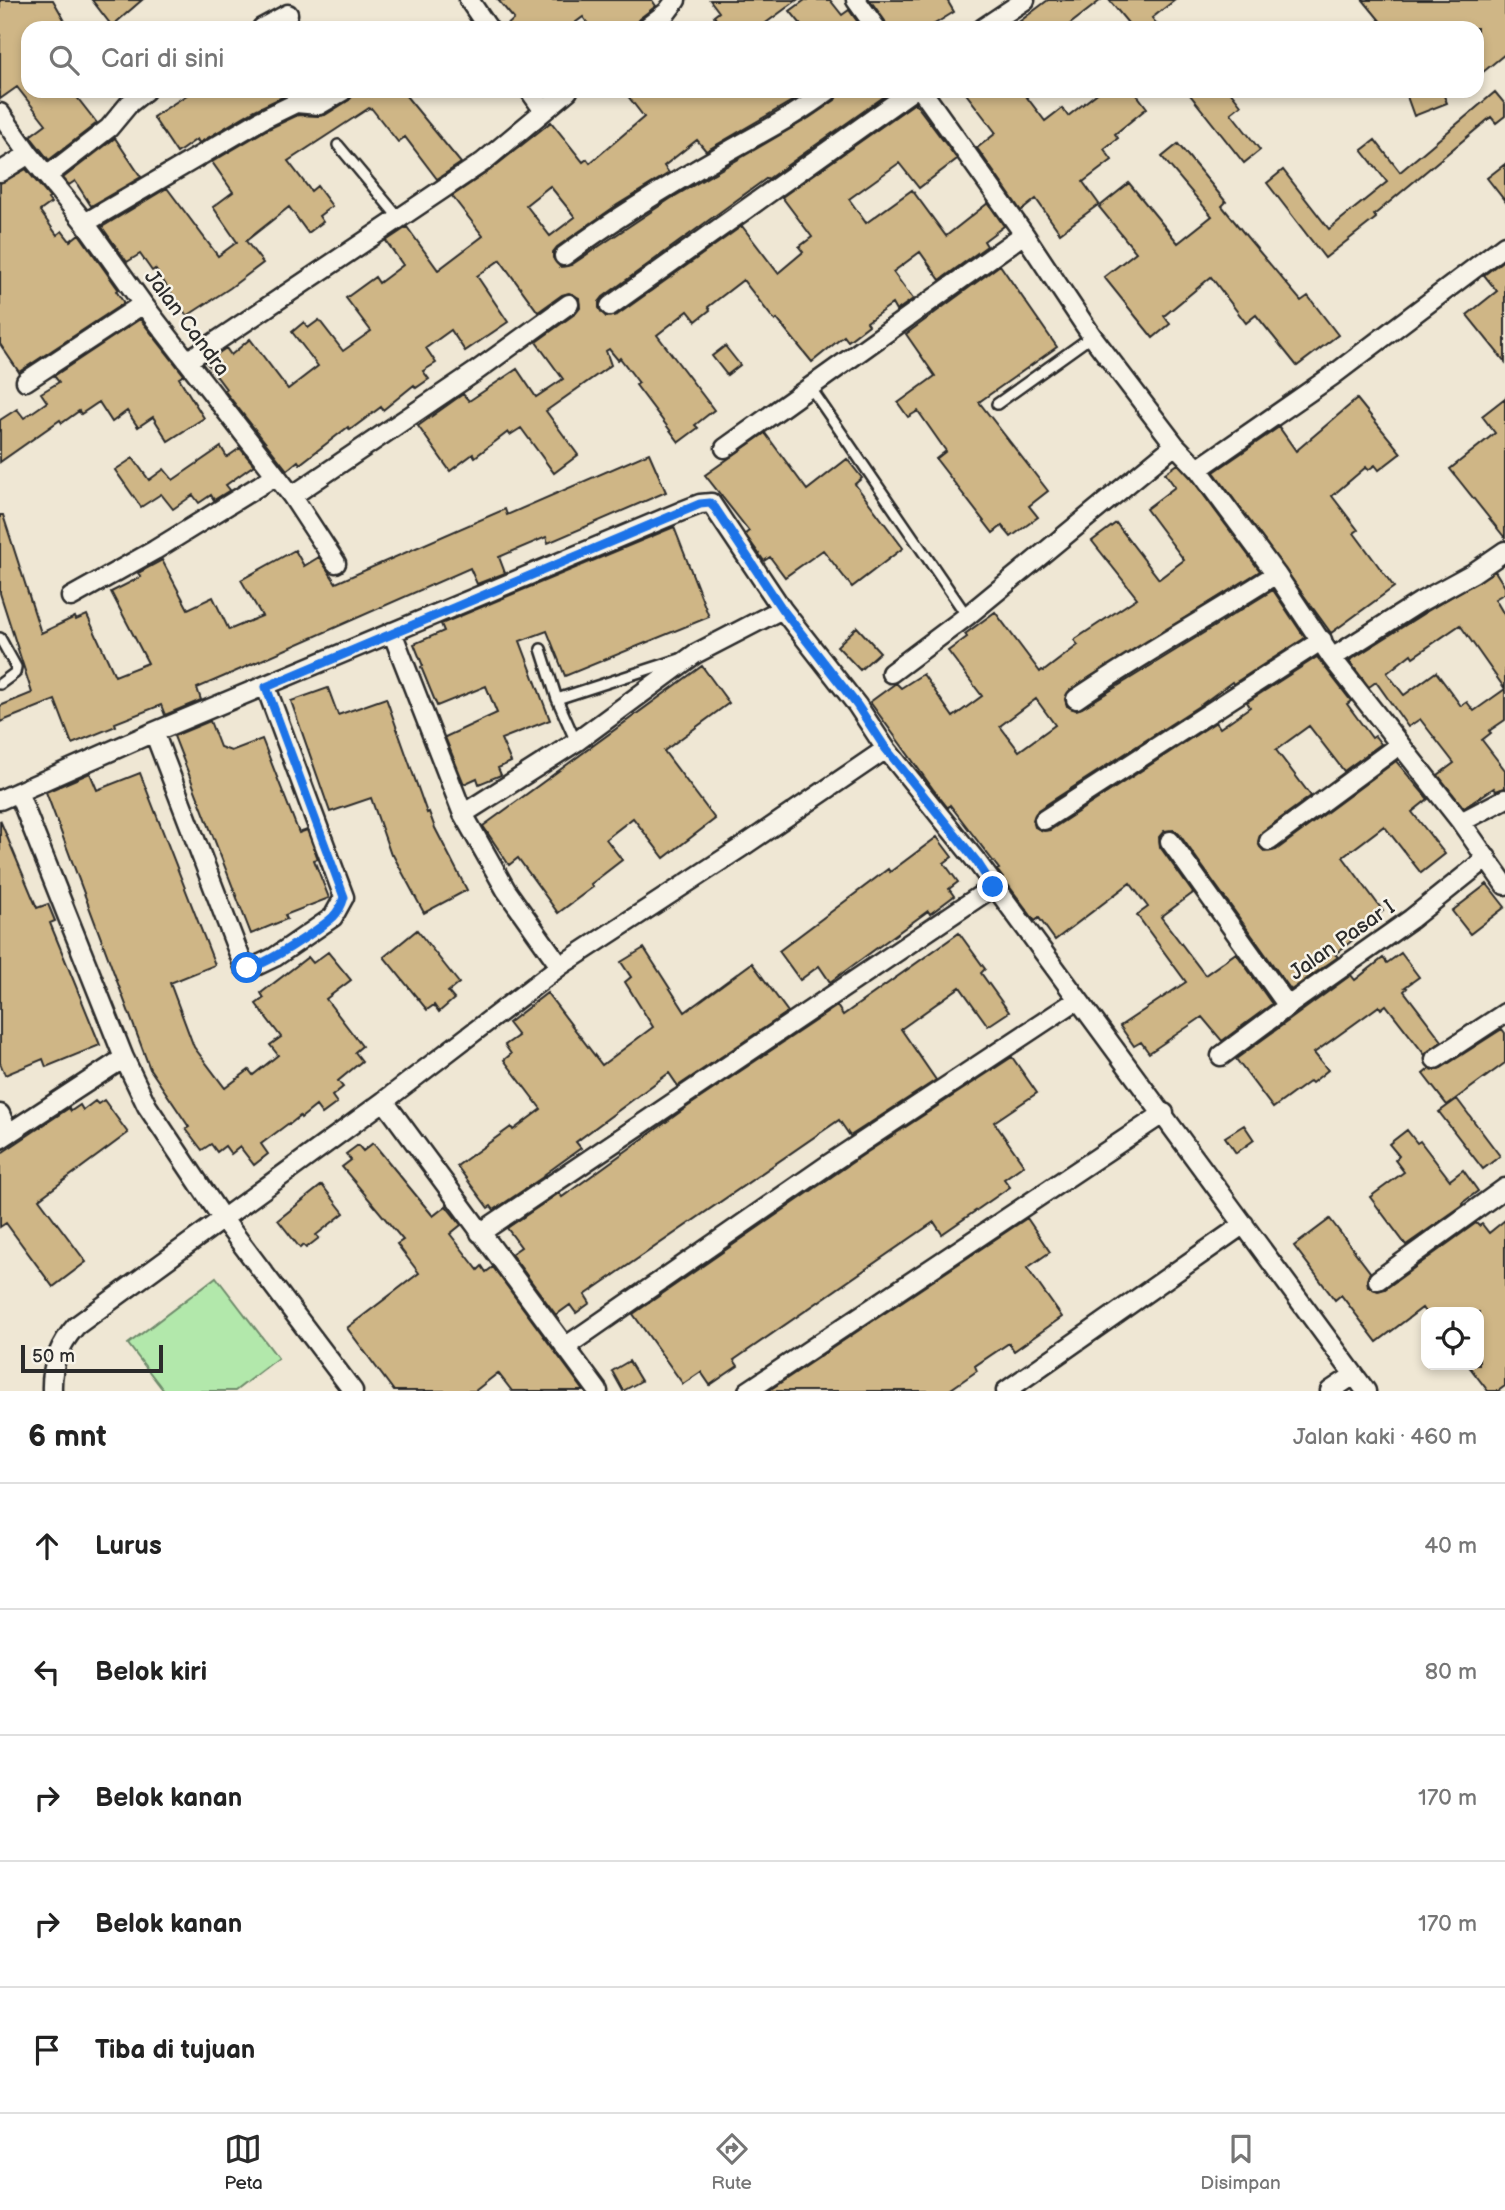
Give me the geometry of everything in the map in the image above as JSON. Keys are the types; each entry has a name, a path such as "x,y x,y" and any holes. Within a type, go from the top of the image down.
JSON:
{"street":[{"path":"470,0 484,21"},
{"path":"655,21 676,0"},
{"path":"856,0 871,21"},
{"path":"994,21 1025,0"},
{"path":"276,21 288,15"},
{"path":"47,176 102,134 137,98"},
{"path":"85,223 261,120 296,103 319,105 331,98"},
{"path":"535,98 544,111"},
{"path":"187,361 483,162 560,98"},
{"path":"564,256 724,154 786,121 818,98"},
{"path":"610,306 902,98"},
{"path":"927,98 1024,234 1092,336 1175,445 1198,469 1332,657 1461,822 1505,885"},
{"name":"Jalan Candra","path":"0,113 292,496 336,563"},
{"path":"0,172 29,154"},
{"path":"725,448 1024,234"},
{"path":"1198,469 1332,376 1505,245"},
{"path":"26,381 143,304"},
{"path":"292,496 475,372 569,304"},
{"path":"891,673 967,616 1175,445"},
{"path":"71,597 155,550 275,475"},
{"path":"0,800 391,632 700,504 710,503 782,609 857,705 886,749 977,862 1366,1391"},
{"path":"1332,657 1505,551"},
{"path":"1076,699 1122,667 1276,575"},
{"path":"463,814 576,742 695,654 782,609"},
{"path":"391,632 463,814 506,890 560,966"},
{"path":"1044,820 1322,640"},
{"path":"154,732 244,967 252,968 275,957 333,917 344,897 266,687"},
{"path":"1269,841 1399,745"},
{"path":"52,1391 51,1378 59,1348 76,1326 384,1101 560,966 886,749"},
{"path":"18,792 124,1058 147,1106 222,1217 353,1391"},
{"path":"1461,822 1505,799"},
{"path":"1170,841 1288,1006"},
{"name":"Jalan Pasar I","path":"1222,1056 1411,919 1487,858"},
{"path":"480,1233 993,887"},
{"path":"565,1347 829,1164 1077,1000"},
{"path":"1435,1059 1505,1013"},
{"path":"0,1114 4,1136 124,1058"},
{"path":"384,1101 598,1391"},
{"path":"748,1391 1164,1113"},
{"path":"1378,1280 1505,1188"},
{"path":"1006,1391 1244,1224"},
{"path":"1330,1391 1354,1375"}],"lane":[{"path":"338,145 399,218"},
{"path":"997,404 1092,336"},
{"path":"810,387 967,616"},
{"path":"0,639 16,667 15,673 0,684"},
{"path":"541,649 557,699 576,742"},
{"path":"557,699 695,654"}],"green space":[{"path":"216,1277 278,1358 235,1391 164,1391 128,1344"}],"building":[{"path":"0,0 53,0 65,21 21,21 21,92 17,87 0,99"},
{"path":"92,0 142,0 118,21 108,21"},
{"path":"498,0 652,0 656,6 637,21 586,21 583,17 578,21 512,21 514,19"},
{"path":"710,0 797,0 768,21 717,21 714,16 719,12"},
{"path":"805,0 830,0 842,15 849,10 857,21 798,21 790,11"},
{"path":"870,0 947,0 954,12 939,21 885,21"},
{"path":"1048,0 1101,0 1074,21 1020,21"},
{"path":"1109,0 1175,0 1152,18 1154,21 1126,21"},
{"path":"1363,0 1505,0 1505,54 1484,71 1484,21 1380,21"},
{"path":"1495,92 1505,104 1505,116 1496,123 1491,117 1374,215 1376,218 1325,258 1267,183 1283,170 1329,229 1387,182 1362,150 1375,140 1400,172"},
{"path":"26,98 77,98 97,123 49,160 30,136 46,124"},
{"path":"182,98 280,98 199,143 197,139 177,153 153,117"},
{"path":"408,98 461,163 437,179 405,137 398,142 369,108 288,161 311,191 317,186 332,206 319,216 323,222 308,233 289,207 246,241 263,263 187,316 155,269 152,271 140,254 127,262 102,227 167,188 218,256 237,242 213,207 233,192 212,162 266,130 298,115 325,115 349,100"},
{"path":"629,98 797,98 706,151 697,140 664,166 669,173 557,247 553,258 560,267 571,265 670,199 809,118 836,98 882,98 603,297 599,308 606,317 617,315 742,226 778,273 803,252 799,247 812,237 782,197 915,103 957,159 919,188 899,163 849,199 866,223 912,190 946,236 988,203 1004,226 984,241 987,246 940,280 920,252 893,272 913,299 896,311 892,304 867,322 869,325 848,341 844,336 812,362 743,280 708,307 710,310 696,321 688,311 657,335 714,410 695,425 698,428 679,442 636,385 639,383 620,358 618,360 609,349 606,351 611,365 546,411 578,455 554,473 521,428 510,435 508,432 475,457 473,454 450,471 418,426 463,394 469,401 517,369 536,397 563,379 536,342 576,313 580,308 579,298 569,293 562,295 538,312 500,260 477,276 508,322 465,351 451,330 426,348 436,363 423,371 429,379 416,388 414,385 383,410 381,407 350,430 348,427 300,464 298,461 287,470 224,390 226,389 206,362 226,348 231,355 250,339 288,389 318,366 292,332 304,322 308,328 319,320 343,351 371,331 346,298 375,277 379,283 403,265 386,241 407,227 438,270 483,236 452,196 489,171 551,122 583,162 587,159 590,163 644,117","holes":["550,186 575,217 550,236 526,205"]},
{"path":"969,98 1027,98 1045,121 1062,108 1068,116 1091,98 1139,98 1147,108 1115,134 1118,138 1104,149 1112,160 1083,182 1099,204 1060,233 1036,199 1021,211 977,148 996,133"},
{"path":"1193,98 1236,98 1241,105 1231,113 1260,150 1244,163"},
{"path":"1408,98 1445,98 1447,103 1414,116"},
{"path":"115,138 141,177 91,206 75,181 69,185 63,178"},
{"path":"1178,144 1226,202 1222,206 1247,237 1301,301 1308,296 1338,335 1297,366 1256,315 1246,323 1211,277 1164,316 1170,324 1153,338 1104,277 1136,252 1099,207 1129,183 1178,243 1212,216 1162,157"},
{"path":"1505,164 1505,201 1487,178"},
{"path":"26,169 50,198 48,199 51,203 40,211 57,235 62,231 70,241 79,234 118,289 116,291 124,303 19,372 0,344 0,183"},
{"path":"1505,259 1505,362 1467,315 1497,291 1484,275"},
{"path":"1000,265 1057,347 979,402 1048,491 1029,506 1038,517 1011,537 1002,526 993,533 936,459 946,451 918,411 908,417 898,403 935,376 906,334"},
{"path":"140,319 184,375 179,378 204,418 168,441 153,417 138,427 127,411 112,422 99,402 62,423 60,420 0,462 0,420 17,409 24,418 47,402 41,393 59,382 54,376"},
{"path":"725,346 740,365 727,375 712,356"},
{"path":"1505,398 1505,538 1450,469 1495,433 1482,416"},
{"path":"1357,399 1401,453 1379,470 1375,465 1368,470 1366,467 1332,496 1358,530 1354,533 1394,587 1331,633 1214,472 1279,427 1296,451"},
{"path":"765,433 807,490 847,459 862,478 855,484 903,548 852,587 823,550 785,577 770,557 764,561 745,534 749,531 705,475"},
{"path":"221,447 227,457 240,448 254,465 226,485 230,490 214,500 211,495 199,503 193,495 173,509 161,494 141,507 115,470 133,458 149,480 164,469 173,480"},
{"path":"649,453 666,492 548,543 546,537 499,557 505,573 477,584 470,568 197,688 201,700 165,715 161,705 72,744 55,700 0,722 0,706 32,693 0,593 0,515 3,515 41,633 75,617 76,620 87,615 115,676 148,663 111,592 141,577 138,573 162,560 188,609 213,597 229,630 262,616 241,580 295,550 304,566 319,557 336,583 505,509 507,515"},
{"path":"1178,464 1260,571 1070,690 1065,699 1067,706 1076,710 1082,708 1273,590 1305,638 1233,684 1232,682 1038,810 1033,820 1035,827 1044,831 1050,830 1216,722 1220,728 1250,707 1247,702 1317,657 1351,701 1347,704 1372,738 1375,736 1381,744 1344,771 1309,726 1276,750 1311,796 1262,832 1258,842 1260,847 1265,852 1276,850 1396,761 1428,799 1412,812 1445,854 1421,873 1384,826 1343,857 1383,911 1365,924 1368,928 1335,954 1338,957 1291,990 1179,834 1174,830 1164,831 1159,837 1160,847 1193,893 1161,917 1205,975 1236,953 1272,1004 1222,1041 1202,1017 1149,1053 1141,1042 1134,1046 1120,1026 1186,982 1137,915 1148,907 1130,883 1055,940 1039,918 1035,921 997,870 999,869 950,805 948,808 933,789 870,702 896,683 901,688 923,674 953,717 982,696 948,651 967,637 965,634 995,612 1040,672 1078,645 1074,640 1137,598 1092,541 1116,523 1159,579 1184,560 1146,509 1175,487 1165,473","holes":["1036,699 1055,725 1019,751 1000,726"]},
{"path":"674,527 709,617 565,676 547,631 520,641 550,720 501,739 511,762 498,768 501,775 479,784 477,778 464,784 445,737 497,713 486,686 437,706 414,644 444,631 441,624"},
{"path":"1495,571 1505,587 1505,593 1495,599 1505,616 1505,689 1505,720 1489,731 1491,733 1482,740 1505,770 1505,788 1496,791 1494,788 1464,808 1438,775 1454,763 1420,719 1408,727 1376,682 1369,687 1349,661","holes":["1460,625 1505,689 1474,711 1467,702 1461,706 1436,672 1404,695 1387,673 1411,654 1413,657"]},
{"path":"857,627 880,652 860,670 837,646"},
{"path":"702,666 729,703 664,751 715,819 664,858 633,818 606,839 622,860 591,884 593,887 558,913 518,858 509,865 483,826"},
{"path":"328,688 338,715 386,698 427,813 429,812 467,890 424,913 391,855 371,798 330,812 291,701"},
{"path":"210,721 220,747 231,751 262,739 299,833 307,830 318,859 314,860 329,898 285,915 287,919 251,934 174,736"},
{"path":"90,773 97,790 140,773 215,965 170,983 194,1047 225,1088 249,1070 253,1075 278,1055 270,1045 281,1037 256,1004 264,998 261,993 308,957 313,963 328,952 351,980 326,999 362,1046 355,1052 362,1061 338,1081 343,1087 332,1096 337,1103 322,1114 316,1106 301,1118 300,1116 289,1123 261,1144 268,1154 254,1165 240,1147 231,1154 225,1146 217,1152 211,1144 202,1150 186,1129 189,1127 150,1069 46,792"},
{"path":"0,820 37,908 48,904 55,921 50,923 100,1045 46,1067 43,1059 5,1075 0,1063"},
{"path":"937,837 952,857 944,863 958,882 949,889 954,896 930,914 928,911 830,982 819,966 800,980 779,951 888,869 890,872"},
{"path":"1487,884 1505,907 1470,934 1452,911"},
{"path":"417,930 459,983 448,992 454,999 439,1012 434,1005 427,1010 384,957"},
{"path":"959,933 985,969 981,973 1009,1012 988,1026 960,987 901,1029 936,1080 850,1136 839,1120 585,1295 590,1303 576,1313 570,1305 556,1315 511,1254 521,1247 507,1228 559,1193 562,1197 687,1107 837,1006 843,1015"},
{"path":"644,948 685,1012 752,963 788,1012 678,1086 669,1073 576,1142 581,1148 546,1175 494,1210 491,1206 488,1208 457,1166 541,1109 504,1060 511,1054 505,1045 518,1036 508,1023 547,993 602,1065 653,1027 625,982 631,977 621,962"},
{"path":"1401,953 1419,977 1405,987 1407,988 1404,991 1442,1041 1425,1055 1386,1005 1381,1009 1379,1006 1314,1053 1328,1070 1273,1108 1236,1059 1351,975 1355,980 1383,958 1387,963"},
{"path":"1502,1029 1505,1033 1505,1063 1447,1105 1423,1074 1429,1069 1441,1068"},
{"path":"1012,1057 1037,1093 994,1122 1024,1165 1004,1179 1010,1187 942,1234 934,1222 734,1360 738,1366 710,1385 701,1372 683,1384 633,1314 863,1155"},
{"path":"1457,1099 1500,1156 1483,1169 1439,1112"},
{"path":"104,1100 128,1133 39,1199 86,1262 53,1287 6,1223 0,1227 0,1154 69,1108 71,1111 80,1105 83,1110 95,1101 98,1104"},
{"path":"1244,1125 1254,1140 1236,1153 1225,1137"},
{"path":"1407,1130 1417,1143 1420,1141 1450,1180 1463,1170 1478,1191 1462,1203 1463,1205 1406,1245 1370,1197 1404,1172 1395,1160 1399,1156 1389,1144"},
{"path":"373,1143 433,1216 446,1206 461,1225 450,1234 478,1270 482,1266 486,1272 493,1267 584,1391 512,1391 498,1373 475,1391 394,1391 347,1328 419,1273 397,1244 403,1240 342,1167 351,1160 346,1154 358,1145 363,1151"},
{"path":"322,1185 344,1213 316,1235 319,1238 306,1248 303,1245 300,1248 278,1220"},
{"path":"1027,1218 1050,1252 1027,1268 1062,1317 1014,1351 1009,1343 975,1366 977,1371 948,1391 768,1391"},
{"path":"1330,1219 1370,1272 1368,1286 1378,1291 1385,1289 1476,1223 1479,1226 1482,1224 1489,1233 1505,1220 1505,1386 1498,1391 1488,1391 1472,1370 1484,1370 1484,1307 1421,1307 1377,1342 1341,1295 1335,1300 1294,1246"},
{"path":"629,1361 641,1381 623,1391 612,1371"}],"route":[{"path":"247,968 275,957 333,917 344,897 266,687 391,632 700,504 710,503 715,508 782,609 857,705 886,749 977,862 993,887"}]}
